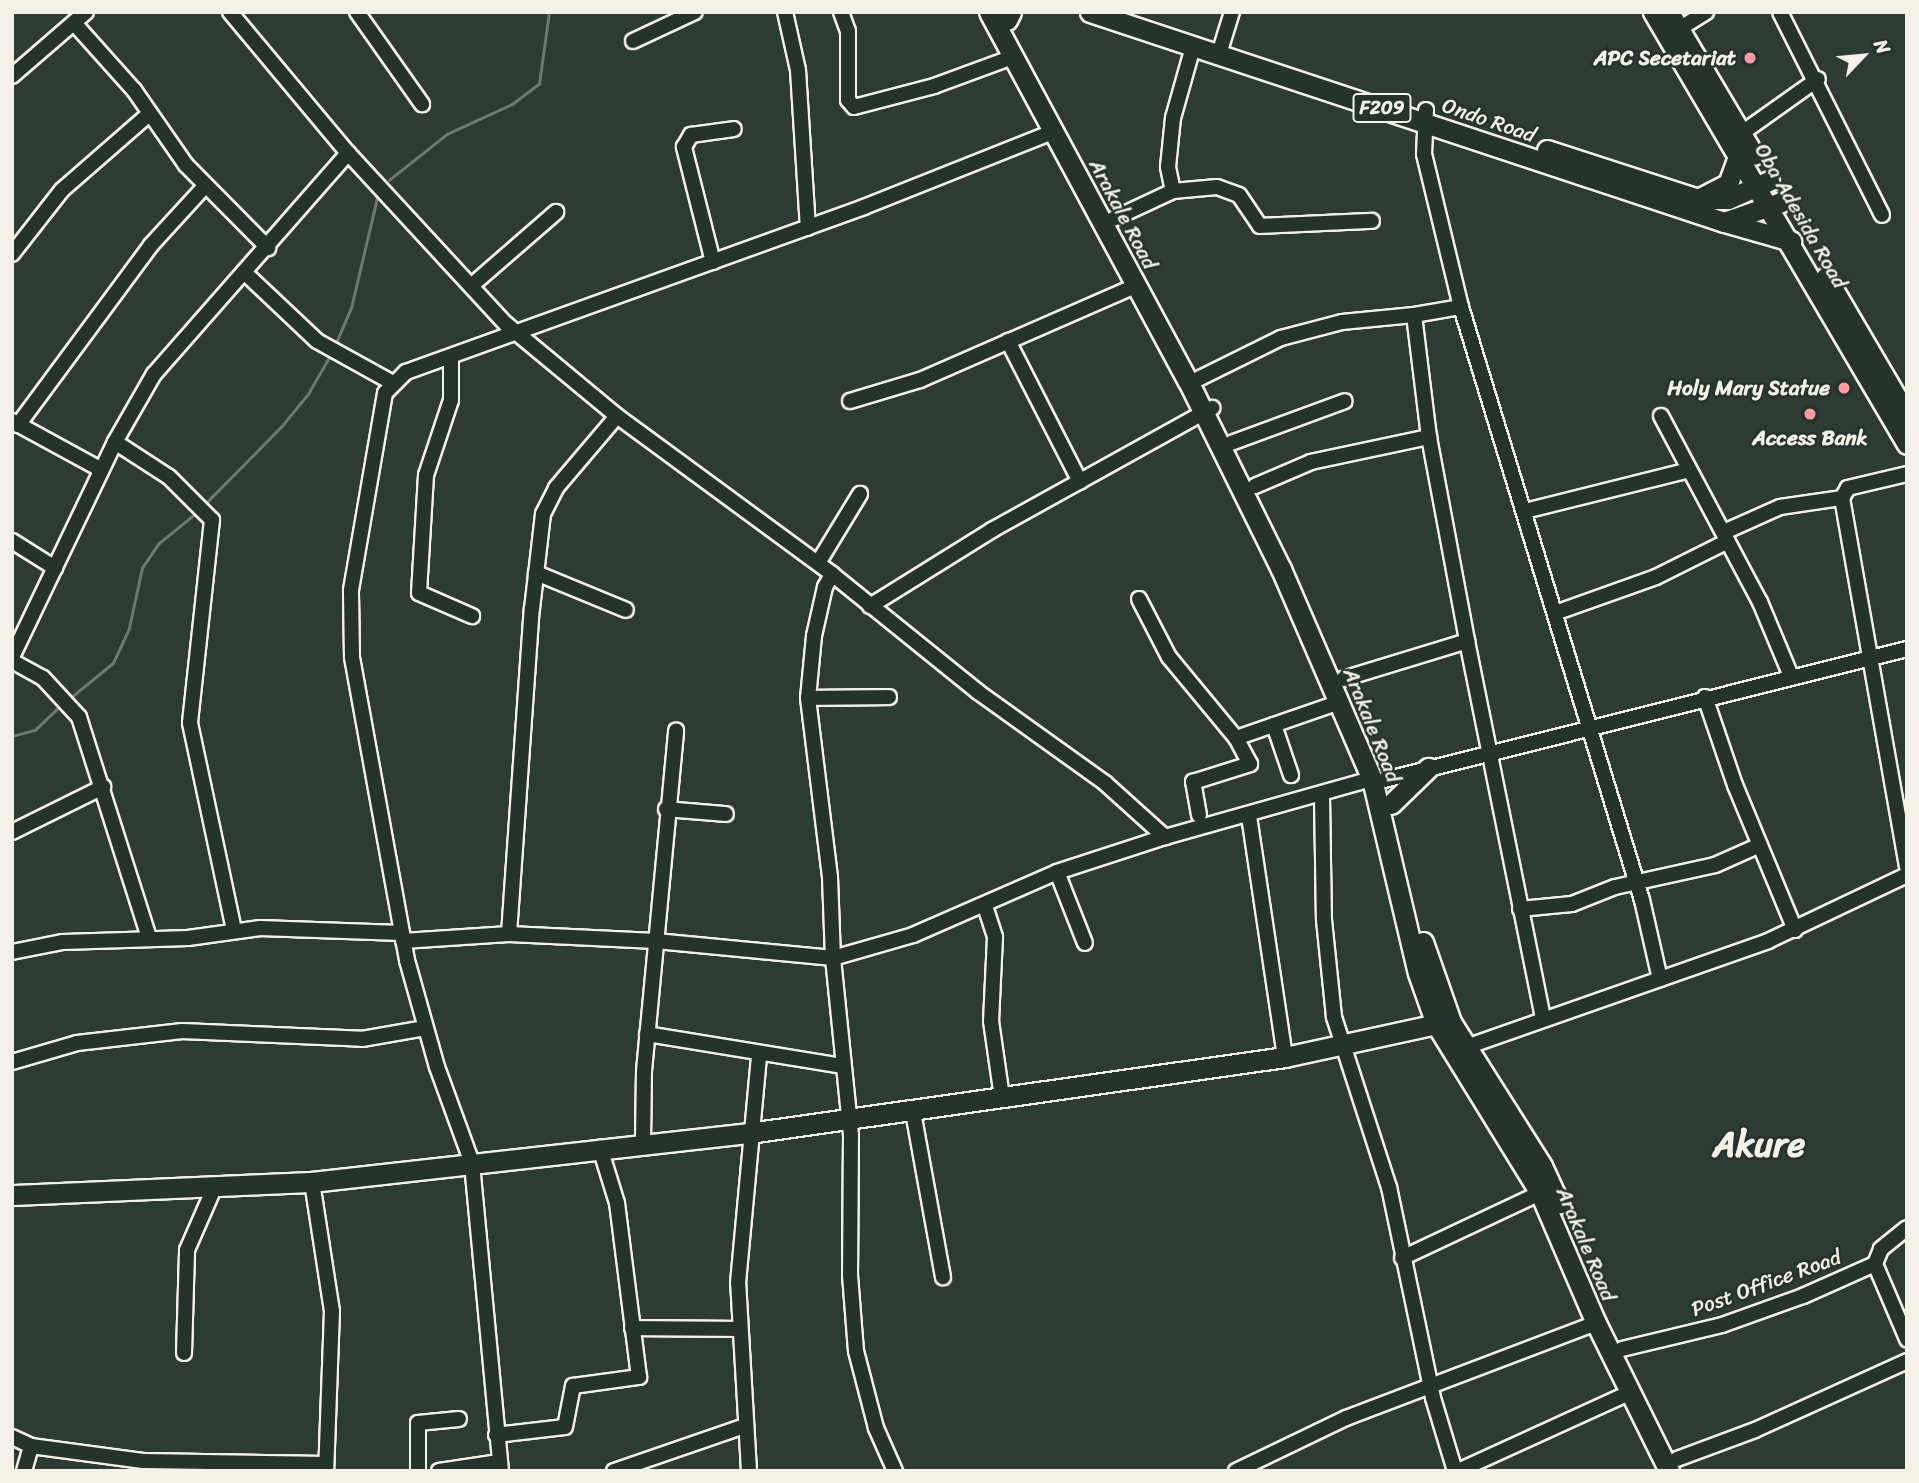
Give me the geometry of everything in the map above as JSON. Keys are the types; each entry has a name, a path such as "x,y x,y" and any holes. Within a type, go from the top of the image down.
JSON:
{"main road":[{"name":"Ondo Road","path":"1090,12 1193,47 1220,49"},
{"name":"Ondo Road","path":"1129,12 1220,49 1425,116 1698,199"},
{"name":"Oba Adesida Road","path":"1653,12 1739,154 1763,184 1791,241 1874,373 1907,444"},
{"name":"Arakale Road","path":"1002,14 1013,57 1135,286 1208,410 1343,679 1378,780 1436,1024 1505,1120 1542,1166 1673,1468"},
{"name":"Arakale Road","path":"1002,14 1198,379 1208,410 1231,443 1255,486 1340,702 1391,804 1409,908 1443,1003 1540,1193 1596,1323 1673,1468"},
{"path":"1674,21 1742,133 1763,184"},
{"name":"Ondo Road","path":"1425,116 1724,222"},
{"path":"1698,199 1728,184 1739,154"},
{"name":"F209","path":"1698,199 1728,200 1763,184"},
{"path":"1724,222 1775,205 1874,373 1907,415"},
{"path":"1724,222 1791,241"},
{"path":"1391,804 1428,768"},
{"path":"12,1195 312,1182 643,1142 749,1133 913,1112 1342,1048 1436,1024"}],"street":[{"path":"230,12 348,153 519,334 617,416 818,563 978,692 1105,783 1165,838"},
{"path":"357,12 422,104"},
{"path":"633,41 695,12"},
{"path":"785,12 799,70 808,228"},
{"path":"841,12 848,31 848,100 854,107 934,86 1013,57"},
{"path":"1220,49 1232,12"},
{"path":"1674,21 1706,12"},
{"path":"1780,12 1818,79 1882,215"},
{"path":"12,76 82,15 149,114 205,186 268,248"},
{"path":"1173,191 1168,166 1173,118 1193,47"},
{"path":"1742,133 1818,79"},
{"path":"12,254 70,182 149,114"},
{"path":"1425,116 1424,153 1461,307 1636,883 1661,979"},
{"path":"713,262 684,147 691,135 734,129"},
{"path":"439,1471 500,1466 472,1163 425,1028 402,937 349,627 357,542 385,393 391,382 406,372 451,359 808,228 1052,132"},
{"path":"149,938 88,739 66,698 43,678 12,659 114,442 153,374 268,248 348,153"},
{"path":"102,470 15,423 151,245 205,186"},
{"path":"1113,219 1173,191 1231,190 1260,226 1372,221"},
{"path":"471,286 556,212"},
{"path":"244,272 317,341 391,382"},
{"path":"850,401 920,380 1135,286"},
{"path":"1198,379 1294,334 1342,322 1414,316 1461,307"},
{"path":"1414,316 1429,437 1543,1017"},
{"path":"1008,341 1080,482"},
{"path":"451,359 451,400 425,484 419,593 472,616"},
{"path":"1231,443 1345,401"},
{"path":"870,606 1208,410"},
{"path":"509,934 536,573 548,499 617,416"},
{"path":"1661,416 1726,537 1791,676"},
{"path":"1255,486 1311,463 1429,437"},
{"path":"114,442 169,477 203,508 212,523 202,580 190,723 234,930"},
{"path":"1525,512 1689,470"},
{"path":"1907,474 1848,488 1842,498 1907,867"},
{"path":"818,563 859,494"},
{"path":"1555,613 1656,577 1780,508 1842,498"},
{"path":"12,541 55,568"},
{"path":"536,573 626,610"},
{"path":"832,574 825,587 814,636 808,698 830,877 833,958 846,1120 851,1135 850,1275 856,1352 876,1428 895,1471"},
{"path":"1139,599 1168,657 1236,738 1250,764 1193,782 1199,815"},
{"path":"1343,679 1467,641"},
{"path":"12,952 63,942 188,938 234,930 402,937 509,934 656,941 833,958 914,935 1057,872 1165,838 1491,751 1907,649"},
{"path":"808,698 889,697"},
{"path":"1704,697 1795,930"},
{"path":"1236,738 1340,702"},
{"path":"1273,725 1292,775"},
{"path":"643,1142 647,1034 666,809 676,730"},
{"path":"12,832 103,787"},
{"path":"1322,796 1328,971 1342,1048 1389,1187 1402,1258 1457,1471 1632,1392"},
{"path":"666,809 726,814"},
{"path":"1250,816 1285,1057"},
{"path":"1520,909 1559,907 1636,883 1715,865 1760,845"},
{"path":"1057,872 1085,943"},
{"path":"1466,1047 1543,1017 1661,979 1795,930 1907,875"},
{"path":"985,906 995,937 990,1021 1002,1097"},
{"path":"12,1062 77,1043 182,1031 350,1039 425,1028"},
{"path":"647,1034 760,1055 842,1066"},
{"path":"749,1471 738,1283 749,1133 760,1055"},
{"path":"913,1112 943,1277"},
{"path":"496,1435 565,1427 573,1386 639,1377 617,1203 600,1148"},
{"path":"12,1437 31,1446 202,1465 326,1467 332,1311 312,1182"},
{"path":"184,1353 187,1250 215,1186"},
{"path":"1402,1258 1540,1193"},
{"name":"Post Office Road","path":"1622,1349 1722,1325 1875,1264 1881,1249 1907,1228"},
{"path":"1875,1264 1907,1339"},
{"path":"1236,1471 1346,1418 1596,1323"},
{"path":"632,1328 739,1329"},
{"path":"1673,1468 1907,1361"},
{"path":"418,1471 418,1423 459,1419"},
{"path":"614,1471 653,1464 745,1426"},
{"path":"24,1471 31,1446"}],"waterway":[{"path":"389,180 447,134 512,104 539,84 549,12"},
{"path":"335,345 351,308 378,194"},
{"path":"203,506 281,427 308,394 331,354"},
{"path":"69,699 113,663 129,628 142,568 158,544 196,513"},
{"path":"12,736 35,730 61,705"}],"place":[{"name":"APC Secetariat","path":"1750,58"},
{"name":"Holy Mary Statue","path":"1844,388"},
{"name":"Access Bank","path":"1810,414"}],"district":[{"name":"Akure","path":"1759,1144"}]}
